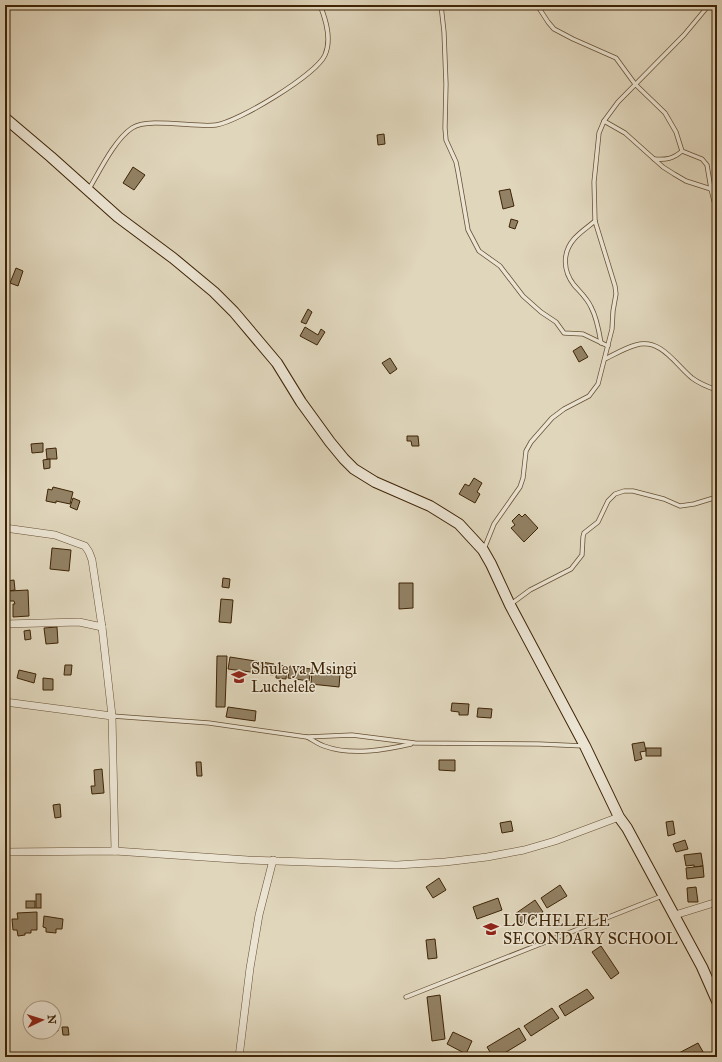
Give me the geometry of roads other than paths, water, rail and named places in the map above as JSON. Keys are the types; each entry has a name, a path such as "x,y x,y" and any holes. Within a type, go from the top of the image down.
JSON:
{"main road":[{"path":"5,118 118,217 173,258 214,292 234,312 277,363 301,402 330,442 354,469 375,482 430,506 459,524 484,550 510,605 585,746 620,817 675,915 702,967 717,1001"}],"street":[{"path":"5,528 55,535 85,546 92,560 102,627 112,716 115,851"},
{"path":"5,624 79,622 102,627"},
{"path":"5,702 112,716"},
{"path":"5,852 115,851 397,865 445,862 487,857 555,841 620,817"},
{"path":"239,1057 251,961 259,915 273,860"},
{"path":"675,915 717,902"}],"lane":[{"path":"88,190 107,157 123,135 133,127 152,124 178,123 201,126 227,122 263,104 299,80 324,56 327,49 328,32 320,5"},
{"path":"441,5 444,32 446,84 444,128 446,140 456,162 466,222 472,240 479,251 500,266 523,296 541,312 556,322 564,333 583,334 608,346"},
{"path":"537,5 554,29 616,58 635,84 665,112 676,132 682,150 702,159 707,165 717,213"},
{"path":"484,550 494,524 520,487 523,478 526,451 531,442 552,418 564,409 589,396 598,384 605,359 612,328 616,294 615,286 595,221 594,182 599,133 604,121 635,84 684,35 709,5"},
{"path":"604,121 625,133 663,167 686,181 711,189"},
{"path":"654,159 674,158 682,150"},
{"path":"595,221 574,239 566,255 565,263 567,274 573,284 591,306 596,319 601,343"},
{"path":"605,359 637,344 649,343 660,348 692,378 702,385 717,390"},
{"path":"510,605 530,590 571,569 582,556 584,533 598,522 608,500 615,494 624,491 633,491 664,499 680,506 694,504 717,497"},
{"path":"112,716 209,723 307,737 352,735 414,743 585,746"},
{"path":"307,737 322,746 344,750 386,750 414,743"},
{"path":"406,997 663,896"}],"place":[{"name":"Shule ya Msingi Luchelele","path":"239,677"},
{"name":"LUCHELELE SECONDARY SCHOOL","path":"491,929"}]}
